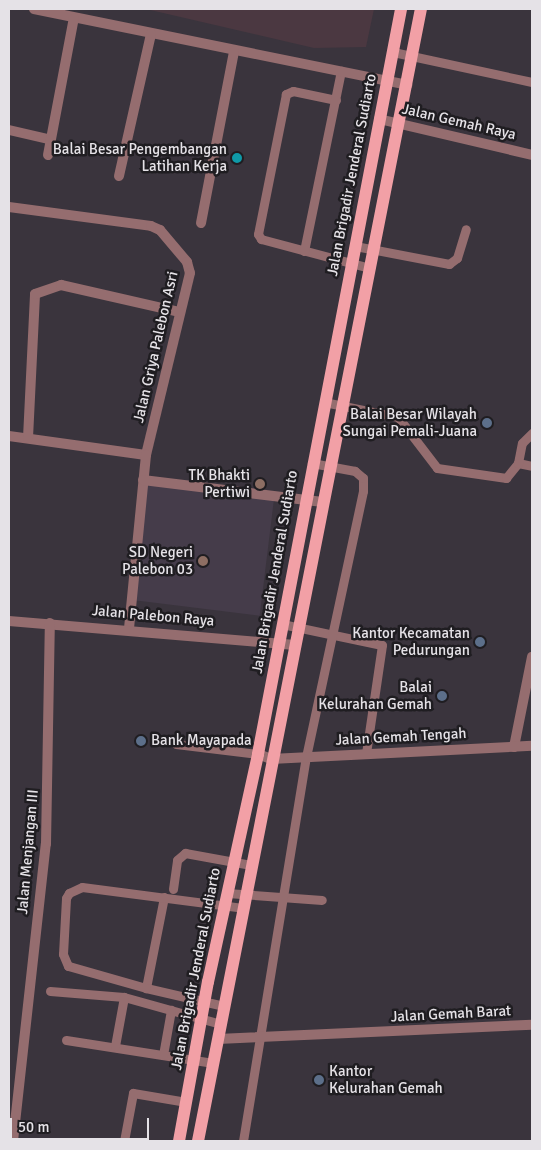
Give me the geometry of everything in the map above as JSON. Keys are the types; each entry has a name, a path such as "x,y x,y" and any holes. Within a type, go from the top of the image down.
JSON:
{"main road":[{"name":"Jalan Brigadir Jenderal Sudiarto","path":"179,1141 233,862 258,754 350,263 355,246 401,9"},
{"name":"Jalan Brigadir Jenderal Sudiarto","path":"198,1141 271,759 400,122 421,9"}],"street":[{"path":"34,9 407,85"},
{"path":"48,155 48,139 74,18"},
{"path":"119,176 151,34"},
{"path":"201,224 234,51"},
{"name":"Jalan Gemah Raya","path":"379,119 400,122 532,155"},
{"path":"9,130 48,139"},
{"name":"Jalan Griya Palebon Asri","path":"9,207 156,228 189,267 146,455 129,629"},
{"path":"28,438 33,298 38,291 61,285 180,312"},
{"path":"9,436 146,455"},
{"path":"143,480 305,498 323,502"},
{"name":"Jalan Palebon Raya","path":"9,621 129,629 295,645"},
{"name":"Jalan Menjangan III","path":"13,1141 12,1123 46,844 50,623"},
{"path":"514,747 532,657"},
{"name":"Jalan Gemah Tengah","path":"271,759 532,746"},
{"path":"258,754 271,759"},
{"name":"Jalan Gemah Barat","path":"218,1039 532,1025"}],"lane":[{"path":"393,52 412,58 532,82"},
{"path":"304,251 341,71"},
{"path":"336,100 293,91 285,98 258,234 261,239 370,268"},
{"path":"355,246 449,264 457,258 466,229"},
{"path":"324,402 400,418 437,468 506,478 518,464 522,443 532,433"},
{"path":"244,1141 263,1037 306,757 363,478 355,471 312,463"},
{"path":"518,464 532,466"},
{"path":"282,624 382,645 366,754"},
{"path":"176,744 258,754"},
{"path":"174,889 177,860 182,854 251,865"},
{"path":"224,1006 146,988 68,966 63,954 66,898 69,893 82,887 164,897 226,899 245,896 322,900"},
{"path":"146,988 164,897"},
{"path":"226,899 243,908"},
{"path":"50,991 124,998 221,1024"},
{"path":"115,1046 124,998"},
{"path":"163,1055 171,1010"},
{"path":"66,1040 115,1046 213,1063"},
{"path":"124,1141 133,1093 186,1102"}],"shaded area":[{"path":"146,9 374,9 366,47 314,48"},
{"name":"SD Negeri Palebon 03","path":"147,483 274,499 260,616 133,600"}],"place":[{"name":"Balai Besar Pengembangan Latihan Kerja","path":"237,158"},
{"name":"Balai Besar Wilayah Sungai Pemali-Juana","path":"487,423"},
{"name":"TK Bhakti Pertiwi","path":"260,484"},
{"name":"SD Negeri Palebon 03","path":"203,561"},
{"name":"Kantor Kecamatan Pedurungan","path":"480,642"},
{"name":"Balai Kelurahan Gemah","path":"442,696"},
{"name":"Bank Mayapada","path":"141,741"},
{"name":"Kantor Kelurahan Gemah","path":"319,1080"}]}
